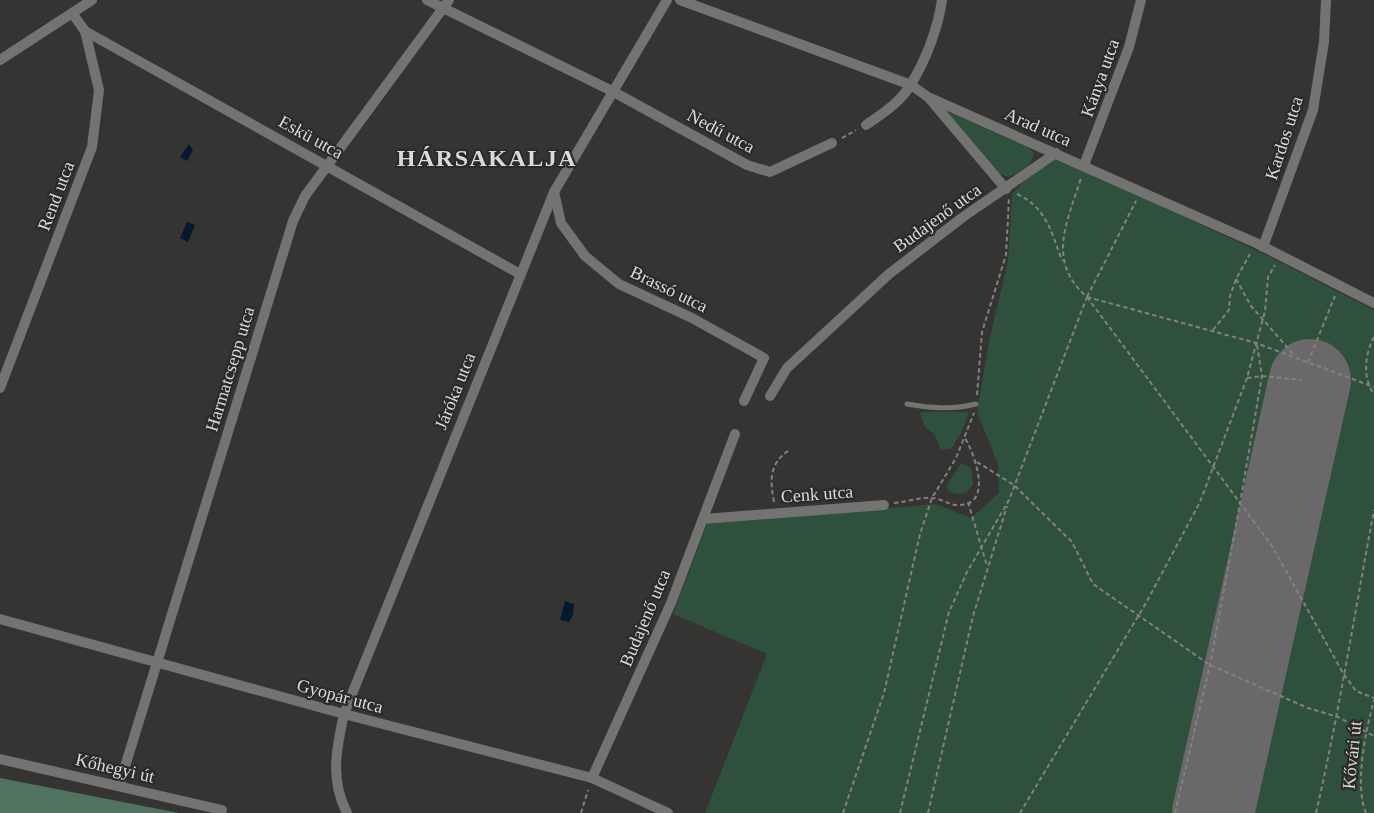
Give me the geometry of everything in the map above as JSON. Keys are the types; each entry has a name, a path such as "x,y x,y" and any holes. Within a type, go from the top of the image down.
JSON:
{"street":[{"path":"0,60 92,0"},
{"name":"Nedű utca","path":"428,0 446,4 747,165 770,172 832,143"},
{"name":"Járóka utca","path":"347,813 338,795 334,765 344,714 554,192 668,0"},
{"name":"Arad utca","path":"680,0 911,85 928,97 1260,245 1374,303"},
{"path":"866,125 890,108 911,85 939,21 942,0"},
{"name":"Kánya utca","path":"1084,165 1123,66 1141,0"},
{"name":"Kardos utca","path":"1260,245 1313,110 1324,42 1326,0"},
{"name":"Harmatcsepp utca","path":"119,786 292,221 305,196 327,165 446,4"},
{"name":"Rend utca","path":"0,388 92,147 99,90 85,31 72,13"},
{"name":"Eskü utca","path":"85,31 520,274"},
{"path":"928,97 1006,189"},
{"name":"Budajenő utca","path":"770,396 788,368 889,274 963,217 1056,153"},
{"name":"Brassó utca","path":"554,192 561,223 585,256 619,284 692,318 764,358 744,401"},
{"name":"Budajenő utca","path":"592,778 671,603 735,434"},
{"name":"Cenk utca","path":"704,519 884,505"},
{"name":"Gyopár utca","path":"0,619 344,714 592,778 668,813"},
{"name":"Kőhegyi út","path":"0,759 222,810"}],"lane":[{"path":"907,404 931,408 958,408 976,404"}],"path":[{"path":"832,143 866,125"},
{"path":"1062,263 1064,234 1084,165"},
{"path":"1006,189 1027,199 1047,219 1072,284 1087,297 1272,546 1343,673 1356,691 1374,699"},
{"path":"843,813 884,693 920,534 932,498 965,438 976,404 982,333 1006,255 1011,202 1006,189"},
{"path":"928,813 973,616 1009,500 1087,297 1141,191"},
{"path":"1212,331 1229,310 1236,279 1260,245"},
{"path":"1020,813 1138,615 1200,502 1247,378 1262,320 1268,277 1280,255"},
{"path":"1236,279 1262,320 1297,358"},
{"path":"1308,362 1337,291"},
{"path":"1087,297 1256,343 1374,387"},
{"path":"1374,337 1366,363 1367,385 1374,394"},
{"path":"1175,813 1210,664 1262,376 1256,343"},
{"path":"1247,378 1262,376 1302,380"},
{"path":"884,505 932,498 959,506 969,502 976,495 980,472 965,438"},
{"path":"776,513 771,475 780,457 788,451"},
{"path":"976,462 1014,486 1072,542 1093,584 1138,615 1210,664 1308,708 1338,717 1374,736"},
{"path":"900,813 949,612 982,546 1009,500"},
{"path":"969,502 988,569"},
{"path":"1316,813 1338,717 1343,673 1374,510"},
{"name":"Kővári út","path":"1366,813 1361,802 1366,731 1374,699"},
{"path":"581,813 592,778"}],"green space":[{"path":"948,112 1028,147 1034,153 1031,162 1021,171 1008,177 999,172 974,149"},
{"path":"1058,158 1264,254 1374,310 1374,813 705,813 767,654 673,614 707,524 936,504 971,518 999,493 998,464 977,412 989,341 1008,261 1012,194 1025,180"},
{"path":"920,412 969,412 962,431 951,449 941,450 934,434 924,426"},
{"path":"961,463 971,468 973,485 966,493 957,494 948,491 947,485"},
{"path":"0,778 179,813 0,813"}],"water":[{"path":"189,144 193,150 187,161 180,157"},
{"path":"187,222 195,225 188,242 180,238"},
{"path":"565,601 574,604 573,615 569,622 560,620"}],"runway":[{"path":"1213,813 1310,380"}],"district":[{"name":"HÁRSAKALJA","path":"487,158"}]}
